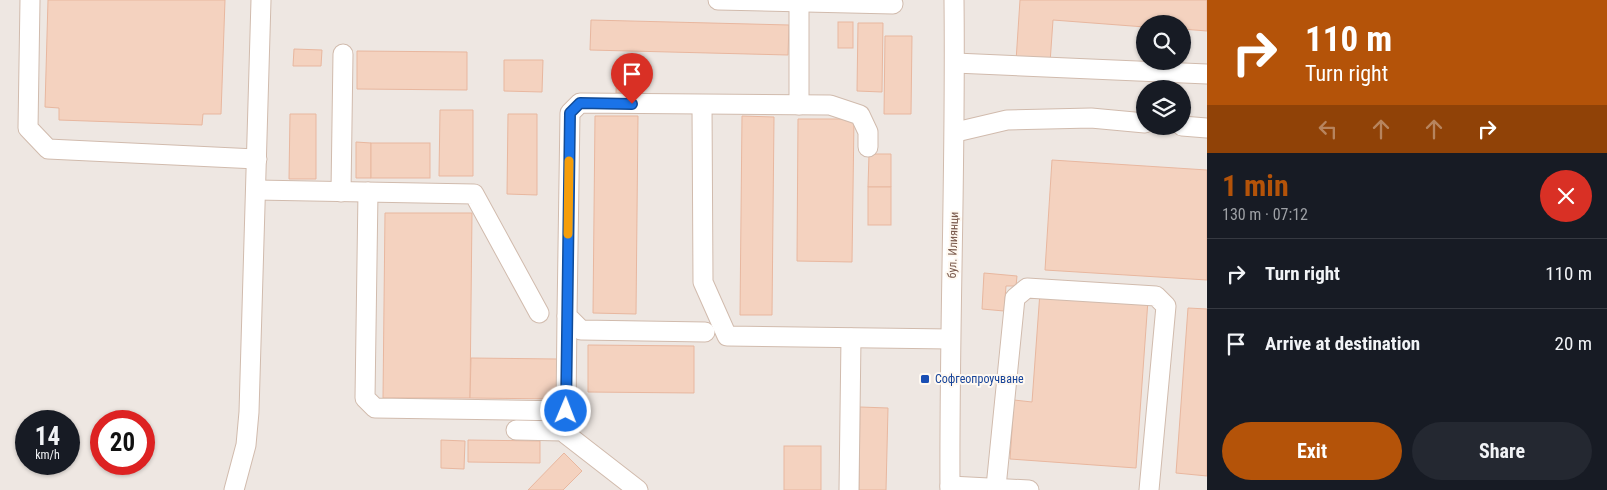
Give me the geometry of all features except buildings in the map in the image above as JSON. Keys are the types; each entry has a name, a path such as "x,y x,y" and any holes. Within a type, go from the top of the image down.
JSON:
{"street":[{"path":"30,0 28,128 48,148 257,160"},
{"path":"234,490 246,445 249,412 262,0"},
{"path":"718,0 893,4"},
{"name":"бул. Илиянци","path":"950,488 950,339 956,132 954,0"},
{"path":"799,2 799,105"},
{"path":"341,192 343,54"},
{"path":"955,63 1207,74"},
{"path":"368,192 365,398 375,408 566,411 570,113 580,103 830,105 860,115 868,132 868,147"},
{"path":"702,105 703,282 727,336 950,339"},
{"path":"956,132 1007,120 1091,118 1136,122"},
{"path":"1191,127 1207,128"},
{"path":"256,190 474,194 539,313"},
{"path":"996,487 1015,298 1027,288 1156,296 1166,306 1149,490"},
{"path":"567,316 581,330 705,332"},
{"path":"849,490 851,338"},
{"path":"516,430 562,432 638,490"},
{"path":"950,488 996,487 1029,490"}],"shaded area":[{"path":"0,0 1207,0 1207,490 0,490"}],"slow traffic":[{"path":"568,234 569,161"}],"place":[{"name":"Софгеопроучване","path":"925,379"}],"route":[{"path":"566,411 570,113 580,103 632,104"}]}
